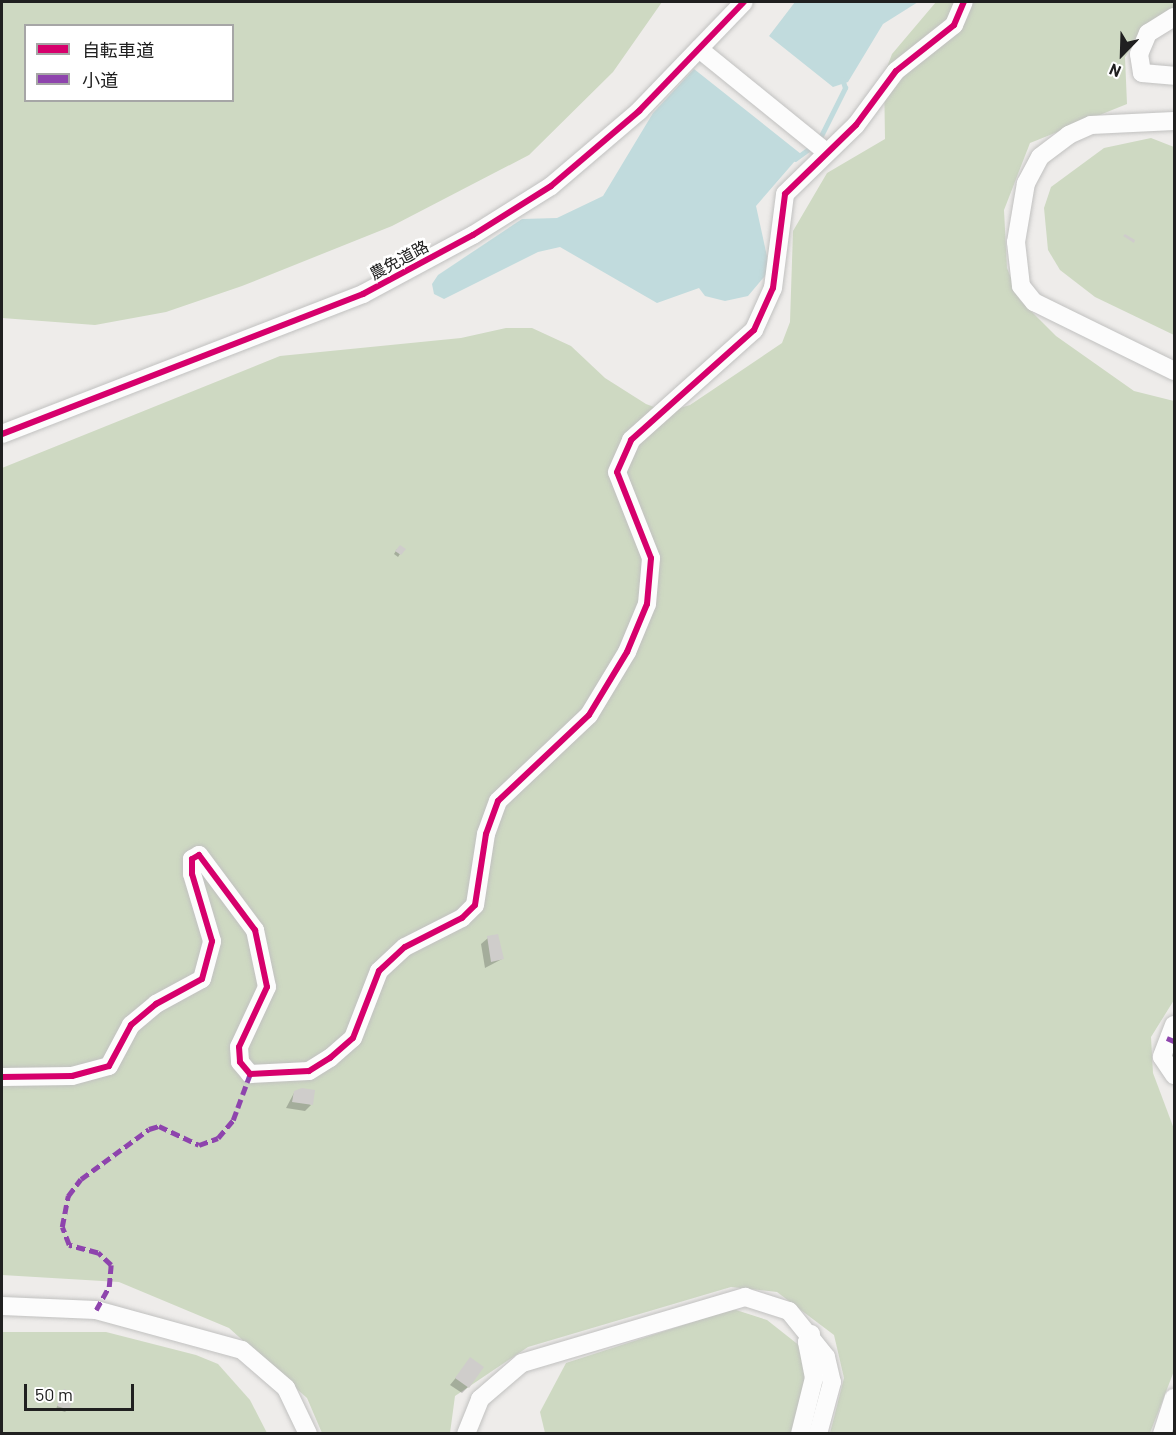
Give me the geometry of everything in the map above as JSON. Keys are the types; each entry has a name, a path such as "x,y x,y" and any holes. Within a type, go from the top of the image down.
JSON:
{"street":[{"name":"農免道路","path":"2,434 363,294 473,235 551,186 639,111 744,2"},
{"path":"2,1077 72,1076 109,1066 131,1025 156,1004 202,979 212,941 192,874 192,859 199,855 247,914 258,942 267,987 239,1047 240,1062 250,1074 309,1071 330,1058 353,1038 379,971 405,946 462,918 475,905 486,834 498,801 589,715 616,672 647,604 651,558 617,472 631,440 760,321 772,288 784,194 856,125 896,70 954,25 964,2"},
{"path":"1174,17 1148,33 1139,54 1142,73 1174,76"},
{"path":"699,49 826,152"},
{"path":"1174,121 1091,125 1069,135 1040,157 1026,183 1016,243 1021,286 1034,302 1174,371"},
{"path":"1174,1025 1162,1057 1174,1075"},
{"path":"466,1434 480,1399 522,1362 719,1301 768,1301 789,1311 812,1333 832,1382 818,1434"},
{"path":"2,1306 96,1310 242,1350 286,1388 308,1434"},
{"path":"800,1434 811,1403 814,1378 807,1342 812,1333"},
{"path":"1162,1434 1174,1398"}],"green space":[{"path":"2,2 662,2 613,72 529,155 392,226 242,286 166,312 95,325 2,318"},
{"path":"936,2 1174,2 1174,20 1138,39 1125,57 1127,104 1030,143 1004,210 1007,268 1020,300 1056,336 1134,391 1174,401 1174,1000 1151,1037 1153,1073 1174,1129 1174,1371 1150,1433 830,1433 844,1378 834,1335 777,1292 731,1287 528,1347 455,1396 450,1433 322,1433 307,1398 229,1328 119,1282 2,1275 2,468 280,356 461,338 506,328 532,328 571,346 605,378 646,404 667,412 690,405 782,343 790,322 793,231 827,173 885,139 884,75 892,54"},
{"path":"1151,138 1174,147 1174,335 1095,297 1060,270 1048,250 1044,208 1051,187 1104,148"},
{"path":"733,1309 767,1320 805,1350 809,1372 792,1433 545,1433 540,1412 566,1363"},
{"path":"2,1332 106,1332 196,1355 218,1364 250,1400 267,1433 2,1433"}],"water":[{"path":"795,2 918,2 883,24 848,82 833,87 769,36"},
{"path":"694,69 801,154 756,206 770,270 748,296 725,301 705,296 699,288 657,303 560,247 538,252 444,299 434,294 432,284 438,275 522,219 557,218 603,196 653,113"}],"building":[{"path":"1125,234 1135,240 1134,243 1123,236"},
{"path":"400,545 406,549 401,555 395,551"},
{"path":"498,934 504,959 491,962 487,936"},
{"path":"302,1088 315,1090 313,1105 292,1102 294,1091"},
{"path":"470,1357 484,1367 469,1388 455,1378"},
{"path":"64,1389 75,1393 69,1410 57,1406"}],"waterway":[{"path":"821,136 845,88 842,79"},
{"path":"795,159 810,148"}],"marked path":[{"path":"1167,1038 1174,1041"},
{"path":"96,1310 109,1287 111,1265 98,1253 69,1245 62,1227 68,1196 81,1179 149,1129 159,1126 199,1145 218,1138 233,1120 250,1074"}],"cycle path":[{"path":"2,434 363,294 473,235 551,186 639,111 744,2"},
{"path":"2,1077 72,1076 109,1066 131,1025 156,1004 202,979 212,941 192,874 192,859 199,855 255,930 267,987 239,1047 240,1062 250,1074 309,1071 330,1058 353,1038 379,971 405,947 462,918 475,905 486,834 498,801 589,715 627,652 647,604 651,558 617,472 631,440 754,330 773,288 785,194 856,125 896,71 954,25 964,2"}]}
